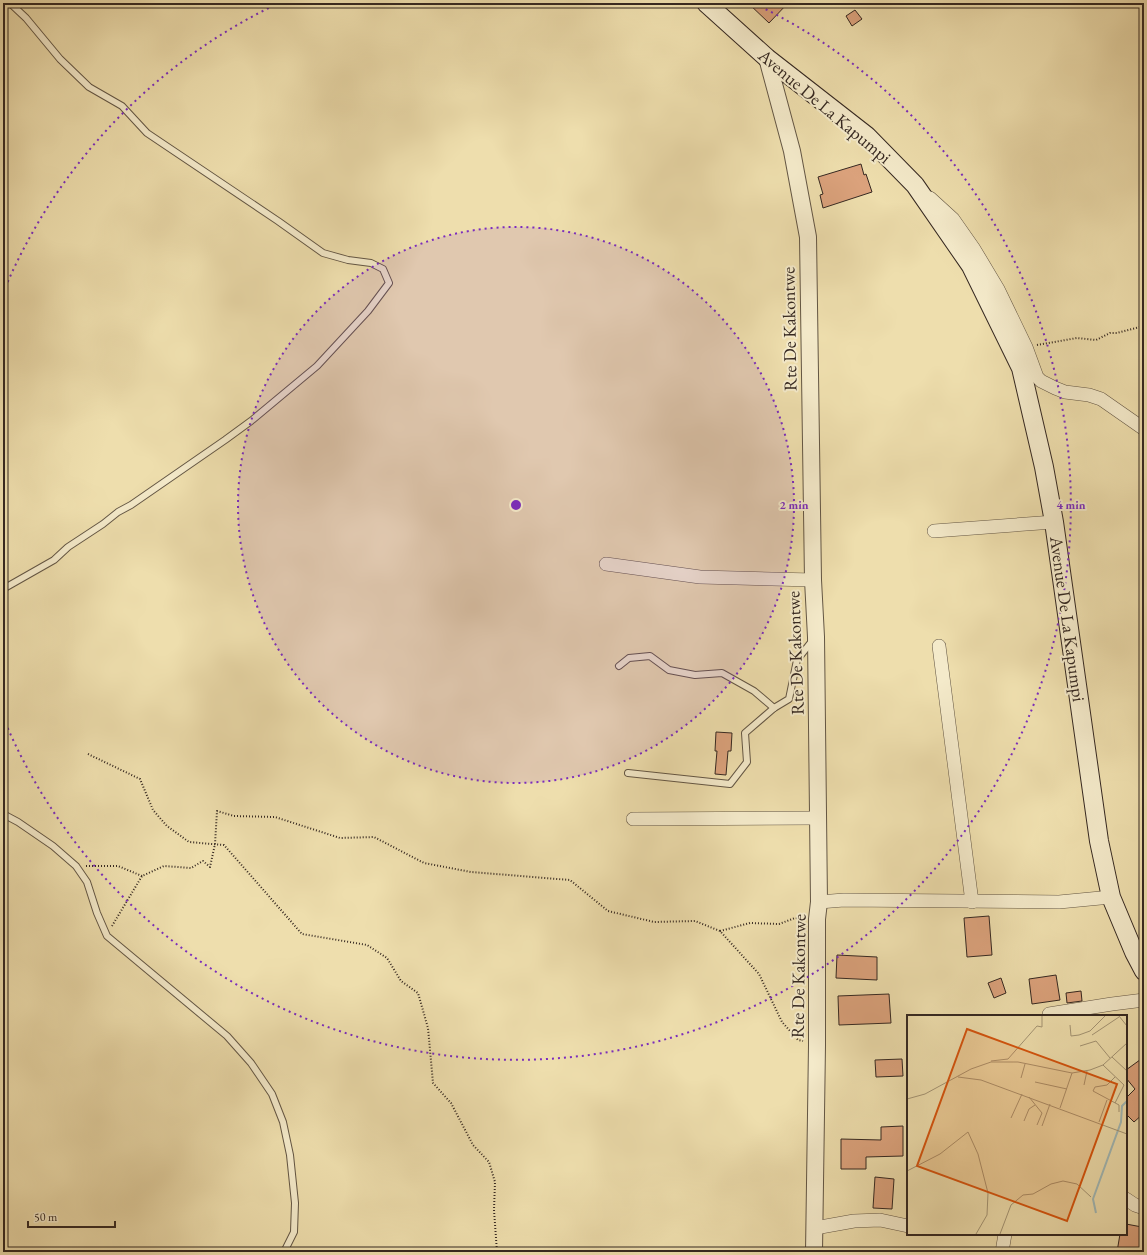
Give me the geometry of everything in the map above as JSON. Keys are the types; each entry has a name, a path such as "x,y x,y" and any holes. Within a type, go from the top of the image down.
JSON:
{"main road":[{"name":"Avenue De La Kapumpi","path":"706,3 767,58 867,136 915,184 971,266 1021,368 1044,467 1054,522 1099,841 1111,897 1134,952 1144,971"}],"street":[{"name":"Rte De Kakontwe","path":"767,58 792,151 808,236 813,580 816,637 819,902 817,919 814,1252"},
{"path":"915,184 954,219 974,249 998,290 1026,347 1037,376 1041,381 1065,392 1089,395 1102,399 1144,429"},
{"path":"934,531 1054,522"},
{"path":"606,564 700,577 813,580"},
{"path":"939,646 972,902"},
{"path":"633,819 818,818"},
{"path":"819,902 844,900 1059,902 1111,897"},
{"path":"1050,1014 1144,1000"},
{"path":"1127,1200 1135,1205 1144,1208"},
{"path":"815,1228 854,1221 880,1220 907,1226"},
{"path":"1002,1252 1005,1235"}],"lane":[{"path":"3,589 54,560 118,512 131,505 203,456 251,421 317,366 368,311 389,283 383,269 371,263 348,260 323,253 147,133 122,106 88,87 60,59 26,18 10,3"},
{"path":"628,773 730,784 747,762 745,733 788,698 797,660 816,637"},
{"path":"619,666 629,658 650,656 669,670 695,675 722,673 754,691 774,708"},
{"path":"3,814 18,822 53,846 76,866 87,882 106,936 227,1036 251,1063 272,1094 283,1122 286,1135 290,1155 295,1203 294,1232 284,1252"}],"path":[{"path":"1026,347 1077,338 1096,340 1110,333 1117,333 1144,326"},
{"path":"88,754 140,780 154,810 167,826 189,842 224,845 302,934 367,945 387,958 401,981 418,993 428,1028 432,1083 451,1103 473,1145 489,1162 495,1182 494,1210 497,1252"},
{"path":"106,936 142,876 164,866 191,868 202,861 210,867 216,844 217,811 234,816 275,817 340,838 374,837 424,863 471,872 570,880 608,911 654,922 695,921 720,931 759,974 782,1022 798,1040 817,1045"},
{"path":"76,866 118,866 142,876"},
{"path":"720,931 750,923 779,924 794,918 817,919"}],"building":[{"path":"748,3 788,3 769,23"},
{"path":"855,10 862,19 852,26 846,16"},
{"path":"861,164 864,175 866,174 872,192 823,208 820,195 823,194 818,177"},
{"path":"716,732 732,733 731,751 728,751 726,775 715,774 717,751 715,751"},
{"path":"989,916 992,955 967,957 964,918"},
{"path":"837,955 877,957 877,980 836,978"},
{"path":"1056,975 1060,1000 1032,1004 1029,979"},
{"path":"1001,978 1006,993 994,998 988,983"},
{"path":"1081,991 1082,1001 1067,1003 1066,993"},
{"path":"889,994 891,1023 839,1025 838,996"},
{"path":"1144,1057 1144,1113 1134,1122 1127,1115 1127,1097 1135,1089 1127,1079 1127,1069"},
{"path":"902,1059 903,1076 876,1077 875,1060"},
{"path":"903,1126 903,1156 866,1157 866,1169 841,1169 841,1139 881,1140 881,1127"},
{"path":"875,1177 894,1179 892,1209 873,1208"},
{"path":"1127,1224 1142,1227 1140,1239 1144,1239 1144,1252 1117,1252 1120,1235 1127,1235"}]}
